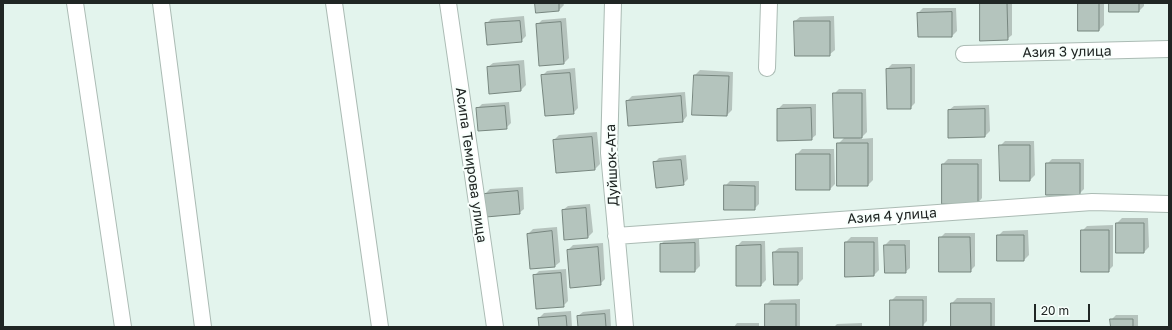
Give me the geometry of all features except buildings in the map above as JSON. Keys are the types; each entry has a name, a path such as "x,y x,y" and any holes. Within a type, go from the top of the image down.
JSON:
{"street":[{"path":"75,3 123,327"},
{"path":"161,3 203,327"},
{"path":"334,3 380,327"},
{"name":"Асипа Темирова улица","path":"448,3 495,327"},
{"name":"Дуйшок-Ата","path":"613,3 609,153 625,327"},
{"path":"767,68 769,3"},
{"name":"Азия 3 улица","path":"964,54 1169,49"},
{"name":"Азия 4 улица","path":"616,236 1092,202 1169,204"}]}
